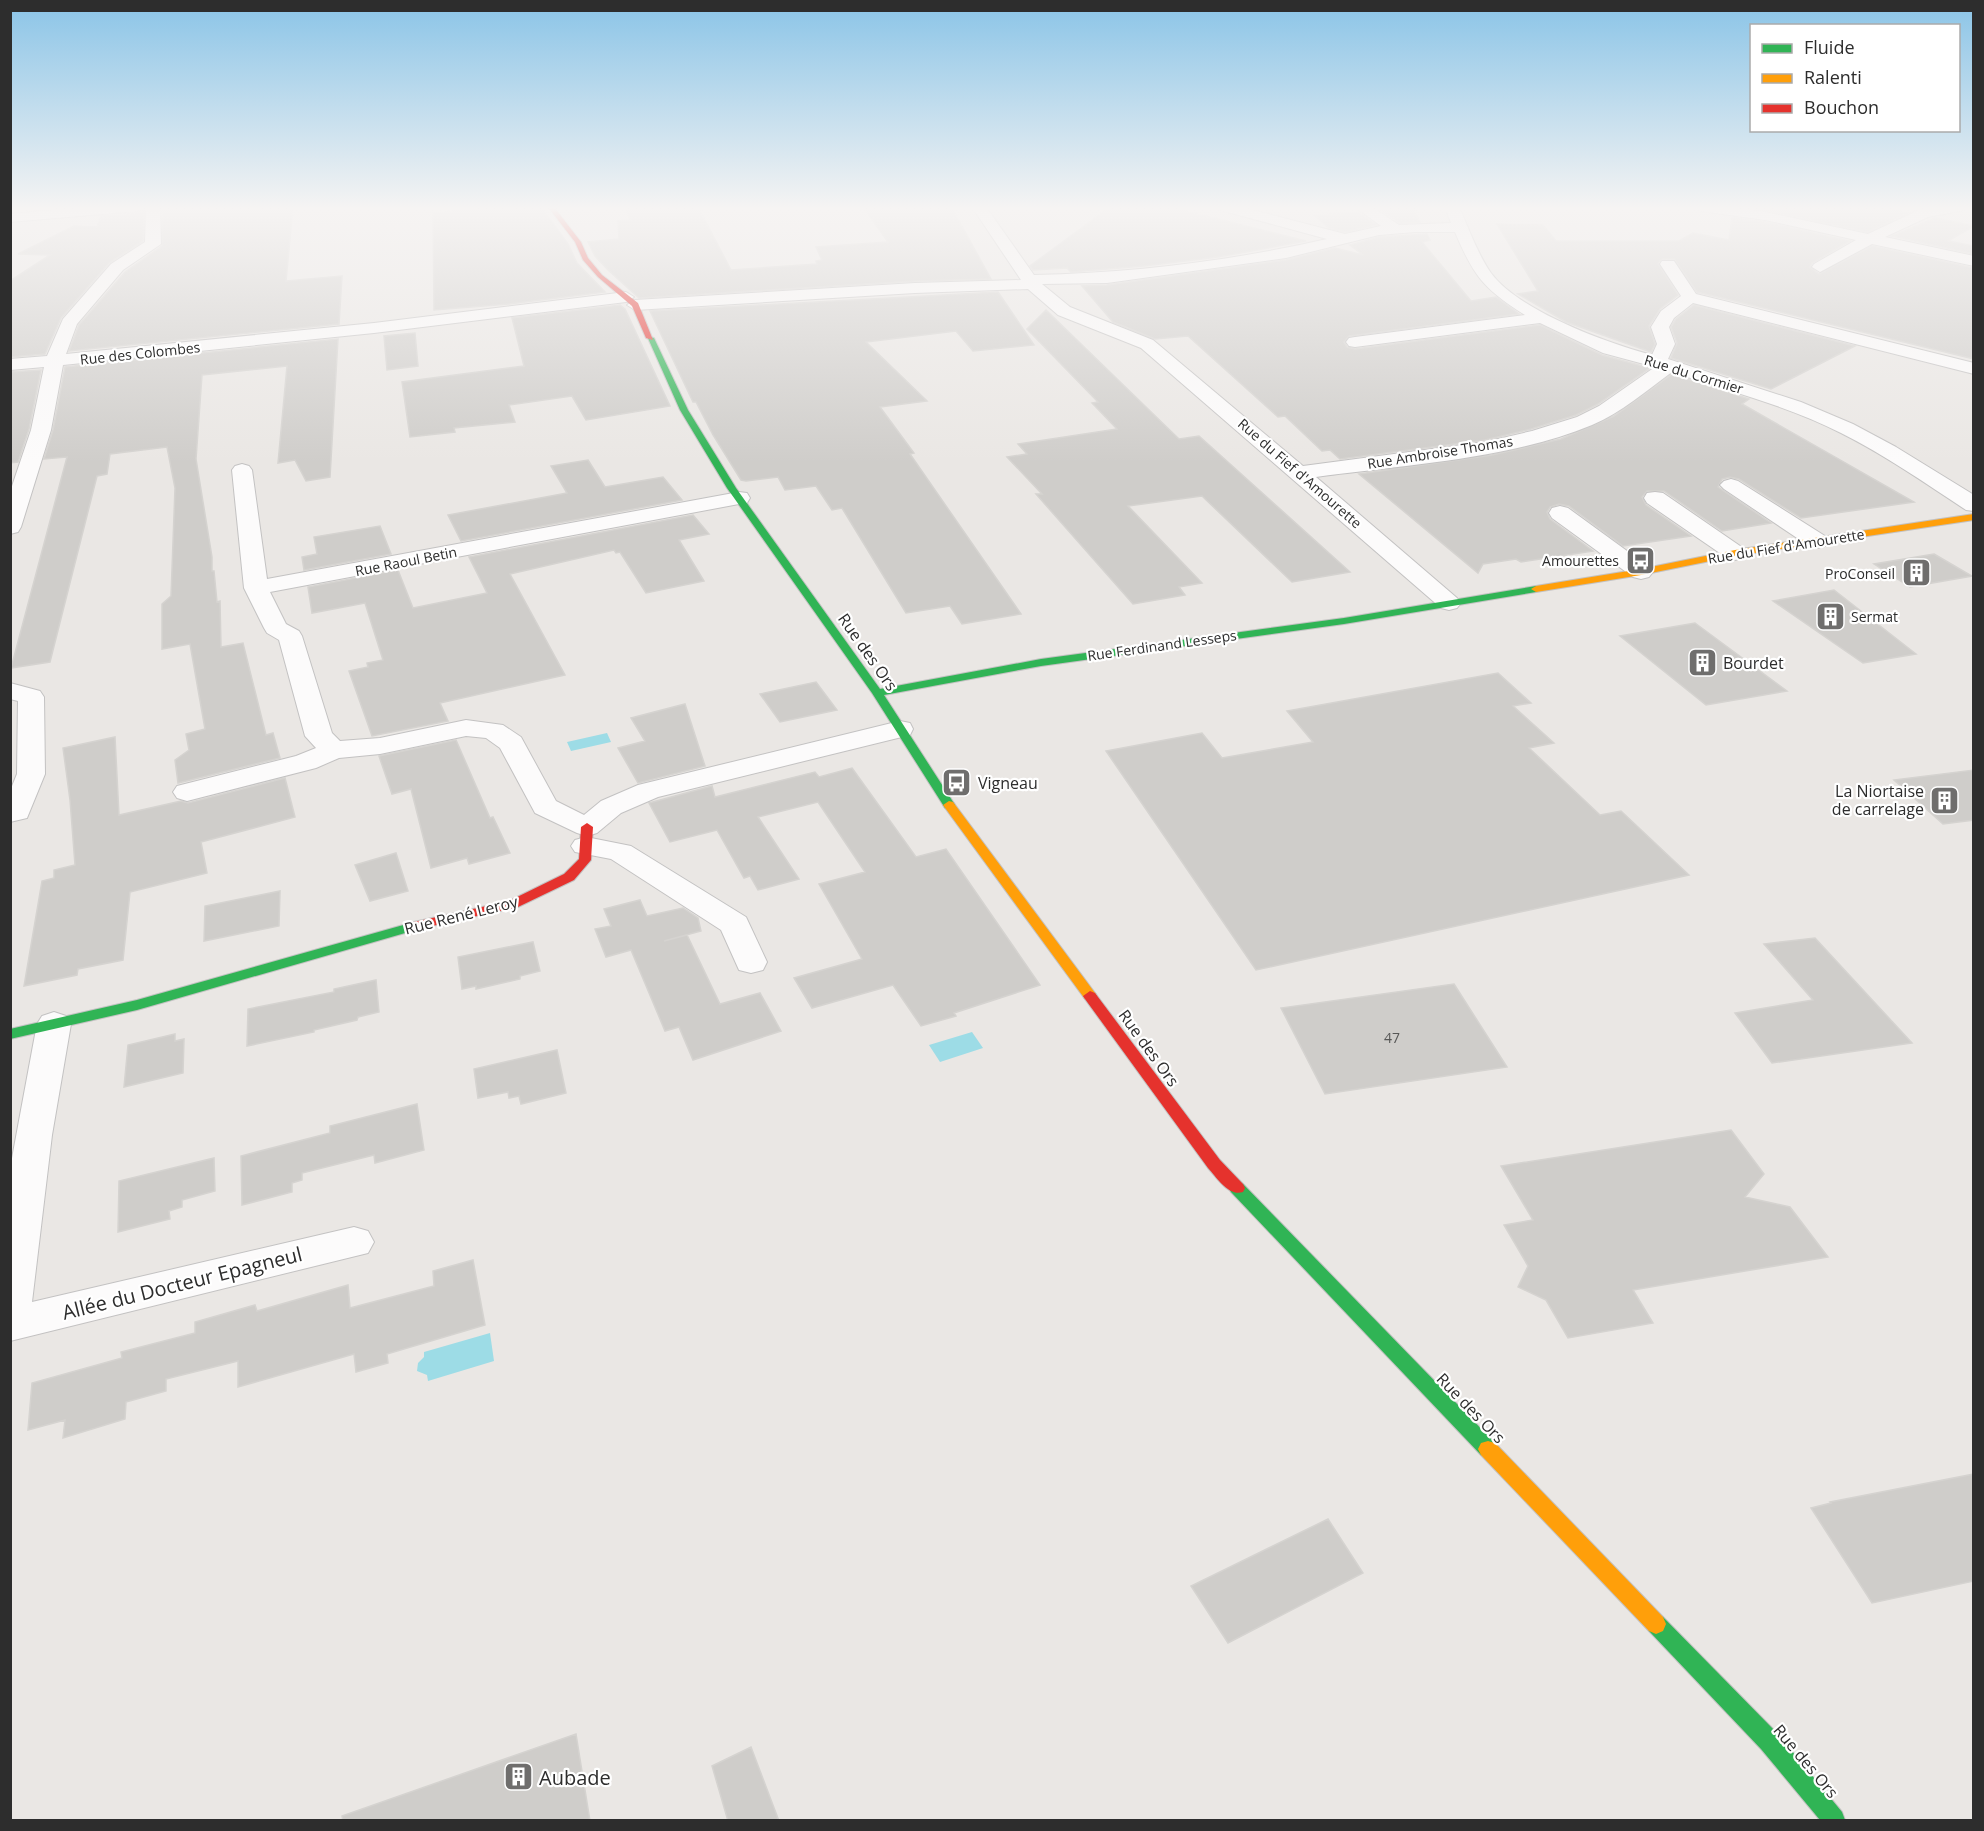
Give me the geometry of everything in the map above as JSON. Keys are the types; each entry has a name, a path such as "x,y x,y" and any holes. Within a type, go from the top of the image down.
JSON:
{"street":[{"path":"10,527 41,430 54,362 69,323 95,292"},
{"name":"Rue des Ors","path":"620,292 630,301 684,410 738,498 877,693 952,809 1214,1164 1769,1741 1834,1821"},
{"path":"630,301 818,292"},
{"name":"Rue du Fief d'Amourette","path":"1042,292 1064,311 1147,344 1449,603 1641,572 1735,553 1974,517"},
{"name":"Rue du Cormier","path":"1502,292 1542,318 1609,349 1664,364 1794,406 1846,428 1889,451 1974,505"},
{"path":"1687,292 1690,297 1974,369"},
{"path":"1664,364 1665,344 1660,327 1667,315 1690,297"},
{"name":"Rue des Colombes","path":"10,365 630,301"},
{"path":"1355,342 1542,318"},
{"name":"Rue Ambroise Thomas","path":"1298,473 1485,448 1538,435 1584,421 1606,410 1664,364"},
{"path":"266,480 243,477 256,588 276,628 290,636 319,736 334,750"},
{"path":"1731,485 1817,540"},
{"name":"Rue Raoul Betin","path":"256,588 738,498"},
{"path":"1655,498 1735,553"},
{"path":"1560,513 1641,572"},
{"name":"Rue Ferdinand Lesseps","path":"877,693 953,677 1169,643 1318,626 1449,603"},
{"path":"10,691 31,698 32,774 17,812 10,813"},
{"path":"187,792 306,762 334,750 380,746 466,728 493,731 511,743 545,807 587,837 620,852 735,924 751,962"},
{"name":"Rue René Leroy","path":"10,1034 137,1005 436,921 513,903 543,891 568,877 585,860 587,837 611,807 648,791 900,729"},
{"path":"10,1310 34,1135 54,1024"},
{"name":"Allée du Docteur Epagneul","path":"10,1324 354,1242"}],"water":[{"path":"607,733 611,742 571,751 567,742"},
{"path":"972,1032 983,1048 940,1062 929,1045"},
{"path":"490,1333 494,1361 428,1381 427,1375 417,1371 418,1363 424,1357 424,1352"}],"building":[{"path":"10,292 83,292 61,318 45,354 10,357"},
{"path":"107,292 341,292 339,324 69,351 79,325"},
{"path":"434,292 601,292 509,304 434,310"},
{"path":"633,292 729,292 639,298"},
{"path":"998,292 1034,345 973,351 956,331 866,342 927,401 880,407 914,453 910,454 1021,614 962,624 950,606 906,613 842,508 832,510 816,486 785,490 778,477 741,480 696,402 693,402 650,311"},
{"path":"1088,292 1464,292 1471,301 1496,297 1519,314 1349,336 1344,342 1347,347 1355,349 1540,325 1602,355 1650,368 1598,404 1576,415 1531,429 1485,440 1340,459 1330,450 1322,451 1285,416 1278,417 1188,336 1155,339 1113,322"},
{"path":"1676,292 1678,295 1660,309 1649,326 1655,344 1651,352 1566,322 1518,294"},
{"path":"1699,292 1974,292 1974,359"},
{"path":"620,305 625,309 670,406 586,420 572,396 509,405 515,422 454,428 455,432 410,437 402,382 524,366 512,318"},
{"path":"1694,305 1855,346 1771,389 1671,358 1677,343 1671,327 1676,319"},
{"path":"1046,310 1179,439 1199,436 1350,572 1292,582 1202,496 1128,506 1202,583 1179,587 1185,595 1133,604 1036,494 1042,494 1007,457 1027,454 1018,444 1117,429 1092,403 1098,402 1027,329"},
{"path":"415,333 418,366 387,370 384,336"},
{"path":"338,339 330,477 306,481 295,460 278,463 287,366 202,375 196,459 217,602 220,601 221,647 243,643 266,735 273,733 280,758 178,783 175,760 189,750 186,734 205,729 190,644 162,649 162,604 171,596 175,488 167,447 110,454 107,474 97,476 50,662 11,668 67,457 44,459 53,430 65,367"},
{"path":"41,370 29,429 18,462 10,463 10,372"},
{"path":"1672,374 1749,399 1742,404 1914,502 1801,518 1739,479 1730,477 1722,479 1718,487 1771,523 1722,531 1664,491 1647,491 1642,497 1646,505 1691,536 1623,546 1569,506 1559,504 1550,507 1547,512 1550,519 1593,551 1521,562 1516,559 1483,564 1478,573 1359,474 1492,455 1561,439 1614,416"},
{"path":"588,460 605,487 663,477 682,500 461,541 448,515 567,493 551,466"},
{"path":"693,515 709,534 679,540 704,581 646,593 620,552 616,553 614,550 510,574 565,675 440,703 448,721 372,736 349,671 368,667 367,663 383,660 365,603 312,613 308,587 398,570 413,608 487,593 469,557"},
{"path":"380,526 391,554 304,570 302,557 317,554 314,537"},
{"name":"ProConseil","path":"1934,554 1972,576 1910,587 1874,564"},
{"name":"Sermat","path":"1834,590 1916,654 1863,663 1773,601"},
{"name":"Bourdet","path":"1695,623 1787,691 1706,705 1620,636"},
{"path":"1498,673 1531,703 1513,706 1554,743 1529,748 1600,815 1621,811 1689,875 1256,970 1106,751 1202,733 1222,758 1313,742 1287,711"},
{"path":"816,682 837,710 780,722 760,694"},
{"path":"685,704 705,766 638,783 618,748 645,741 631,718"},
{"path":"115,737 119,815 181,801 188,803 285,778 295,817 201,842 207,873 130,892 123,960 78,969 77,975 24,986 42,881 54,878 54,870 75,865 63,748"},
{"path":"456,740 490,818 493,817 510,853 469,864 467,858 431,868 411,789 392,794 379,756"},
{"path":"852,768 916,857 946,849 1040,985 954,1013 956,1016 921,1026 893,985 812,1008 794,978 862,959 819,884 865,872 818,802 758,817 799,879 758,890 750,876 744,878 717,830 670,842 649,803 712,786 715,797 815,772 819,777"},
{"name":"La Niortaise de carrelage","path":"1974,770 1974,820 1943,824 1894,780"},
{"path":"396,853 408,891 370,901 355,865"},
{"path":"280,891 279,926 204,941 205,906"},
{"path":"640,900 647,916 683,908 698,918 701,931 664,941 687,935 720,1004 760,993 781,1031 693,1060 679,1027 665,1031 631,950 606,957 595,929 611,926 604,909"},
{"path":"1815,938 1912,1043 1772,1063 1735,1013 1813,1000 1764,944"},
{"path":"533,942 540,971 520,976 520,979 476,989 476,986 462,989 458,957"},
{"path":"376,980 379,1012 358,1017 357,1020 314,1030 314,1032 247,1046 248,1009 334,992 334,989"},
{"path":"1454,984 1507,1067 1325,1094 1281,1008"},
{"path":"175,1034 175,1041 184,1039 183,1073 124,1087 128,1045"},
{"path":"557,1050 566,1093 521,1104 519,1096 509,1098 508,1092 478,1098 474,1069"},
{"path":"417,1104 424,1150 375,1163 374,1155 302,1173 302,1180 292,1183 292,1192 242,1205 241,1156 330,1133 330,1126"},
{"path":"1731,1130 1764,1174 1745,1197 1790,1207 1828,1257 1633,1290 1653,1323 1568,1338 1546,1300 1518,1287 1528,1266 1504,1225 1533,1220 1501,1166"},
{"path":"214,1158 215,1191 182,1200 182,1207 169,1211 170,1219 118,1232 119,1181"},
{"path":"473,1260 485,1325 387,1354 388,1363 356,1372 354,1354 238,1387 238,1361 166,1379 166,1391 126,1402 125,1419 63,1438 65,1420 28,1430 32,1383 122,1358 121,1352 195,1333 195,1322 255,1305 257,1311 348,1285 350,1308 434,1286 433,1271"},
{"path":"1974,1474 1974,1581 1872,1603 1811,1508 1830,1502"},
{"path":"1328,1519 1363,1573 1228,1643 1191,1586"},
{"name":"Aubade","path":"576,1734 590,1821 343,1821 342,1816"},
{"path":"751,1747 779,1821 728,1821 712,1766"}],"traffic: fast":[{"path":"650,338 684,410 732,488 877,693 949,805"},
{"path":"877,693 1041,663 1344,621 1536,589"},
{"path":"10,1034 137,1005 414,926"},
{"path":"1237,1188 1488,1449"},
{"path":"1656,1624 1769,1741 1834,1820"}],"traffic: slow":[{"path":"1536,589 1641,572 1735,553 1974,517"},
{"path":"949,805 1090,996"},
{"path":"1488,1449 1656,1624"}],"traffic: jam":[{"path":"620,292 635,305 650,338"},
{"path":"414,926 513,904 569,877 585,860 587,827"},
{"path":"1090,996 1214,1164 1237,1188"}],"place":[{"name":"Amourettes","path":"1640,560"},
{"name":"ProConseil","path":"1916,573"},
{"name":"Sermat","path":"1830,616"},
{"name":"Bourdet","path":"1702,663"},
{"name":"Vigneau","path":"957,783"},
{"name":"La Niortaise de carrelage","path":"1945,800"},
{"name":"Aubade","path":"518,1777"}]}
